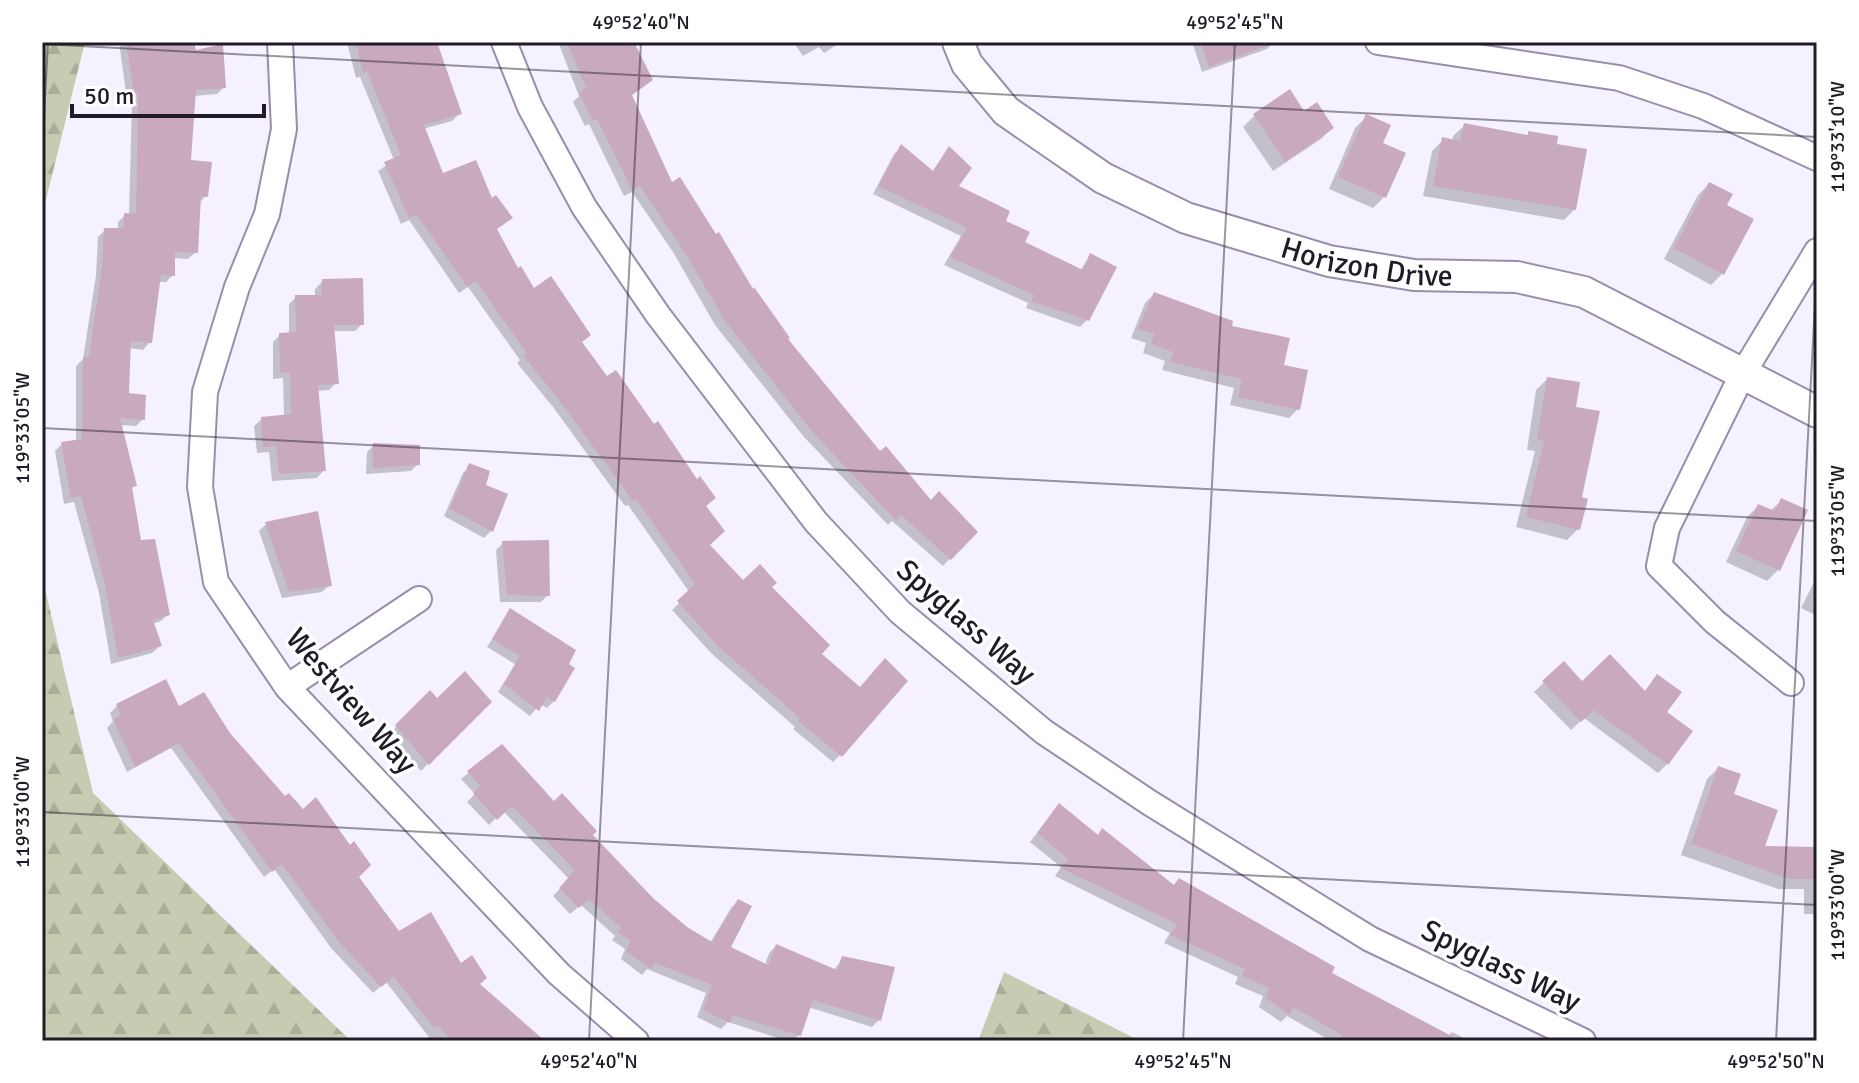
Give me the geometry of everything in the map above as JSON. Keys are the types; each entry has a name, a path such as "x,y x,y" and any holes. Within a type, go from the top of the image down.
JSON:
{"street":[{"name":"Westview Way","path":"280,42 284,129 267,214 237,287 205,392 200,487 216,582 287,687 559,974 636,1041"},
{"name":"Spyglass Way","path":"504,42 530,107 584,207 658,315 816,522 900,612 1044,732 1150,803 1370,939 1583,1041"},
{"name":"Horizon Drive","path":"958,42 967,64 1006,111 1103,178 1186,218 1329,261 1414,275 1517,277 1584,292 1817,412"},
{"path":"1378,42 1619,78 1703,106 1817,158"},
{"path":"1791,683 1715,622 1659,566 1667,528 1742,375 1817,251"},
{"path":"287,687 419,599"}],"green space":[{"path":"42,42 85,42 42,216"},
{"path":"42,576 93,793 351,1041 42,1041"},
{"path":"1004,972 1140,1041 978,1041"}],"building":[{"path":"126,42 194,42 196,50 223,44 226,88 196,90 191,160 212,162 208,197 201,196 198,253 175,252 175,276 161,275 152,343 131,341 129,393 146,395 145,420 120,418 137,486 132,487 141,540 155,539 170,615 153,620 162,646 118,658 105,585 81,496 71,498 61,442 82,439 83,357 89,357 102,266 104,228 124,228 124,213 136,214 138,94 134,94"},
{"path":"356,42 437,42 462,114 424,125 443,173 476,160 492,198 496,195 513,218 497,229 518,268 521,266 534,288 551,276 591,335 582,342 607,376 616,370 654,424 658,421 697,479 700,476 716,498 706,506 725,531 710,545 743,580 760,564 777,583 772,587 830,645 822,654 860,687 885,658 908,681 842,757 798,721 800,718 718,646 677,601 695,584 636,499 633,501 523,355 526,352 476,281 467,287 417,215 409,218 384,162 401,155 367,71 363,73"},
{"path":"567,42 634,42 653,80 632,95 672,182 680,177 788,339 880,451 886,446 931,500 939,491 978,532 951,560 901,515 896,520 849,471 811,430 721,316 680,245 640,186 632,190 597,119 593,121 579,93 586,88"},
{"path":"1201,42 1269,42 1269,45 1209,67"},
{"path":"1290,89 1304,111 1317,102 1334,128 1285,162 1253,114"},
{"path":"1366,114 1391,125 1383,143 1406,153 1386,198 1338,177"},
{"path":"1464,123 1528,135 1528,131 1558,136 1557,144 1587,149 1576,210 1433,186 1442,137 1460,141"},
{"path":"901,144 933,171 949,146 972,168 959,186 1010,211 1006,221 1030,232 1025,242 1083,270 1090,253 1117,267 1089,321 1031,301 1034,295 950,257 967,228 878,186"},
{"path":"1709,182 1733,194 1727,205 1754,219 1724,275 1674,248"},
{"path":"363,278 364,325 334,325 339,384 318,385 326,471 279,474 276,446 263,447 261,417 291,414 290,372 280,373 279,333 296,332 295,295 321,295 322,279"},
{"path":"1154,292 1233,321 1232,326 1290,338 1284,365 1308,370 1300,410 1238,397 1242,379 1170,362 1173,352 1151,344 1154,334 1138,329"},
{"path":"1547,377 1580,382 1576,407 1600,411 1582,497 1588,499 1580,530 1526,517 1544,441 1537,440"},
{"path":"373,443 420,445 420,465 373,468"},
{"path":"469,463 490,471 486,485 508,494 493,532 450,509"},
{"path":"1781,498 1808,510 1780,571 1736,551 1758,504 1775,511"},
{"path":"318,511 332,586 289,592 265,522"},
{"path":"549,540 550,596 507,595 502,541"},
{"path":"510,608 576,650 569,664 575,668 555,702 547,697 539,711 504,684 520,656 492,639"},
{"path":"1610,654 1645,691 1657,674 1682,692 1667,712 1693,731 1668,765 1594,710 1581,722 1542,681 1564,661 1582,681"},
{"path":"465,671 492,702 429,765 395,725 430,690 437,698"},
{"path":"166,679 179,706 204,692 230,733 285,796 289,793 303,809 316,797 350,845 354,841 371,865 359,877 399,931 431,912 461,963 472,955 487,978 480,984 545,1041 453,1041 437,1026 434,1028 394,977 381,987 338,941 282,864 272,872 179,743 135,767 113,719 121,716 116,704"},
{"path":"502,744 554,801 562,793 597,831 593,835 653,898 687,927 712,942 738,899 752,906 731,947 768,965 776,944 837,970 842,956 895,967 881,1021 813,1000 801,1036 733,1015 730,1023 703,1010 712,985 655,963 651,969 626,951 631,941 618,932 621,928 589,899 579,908 559,888 575,870 512,806 497,820 473,793 480,786 467,771"},
{"path":"1718,766 1741,774 1734,794 1778,810 1765,846 1817,847 1817,879 1790,879 1691,844"},
{"path":"1059,803 1098,835 1102,828 1174,885 1179,878 1335,967 1332,973 1461,1041 1339,1041 1342,1035 1293,1007 1290,1015 1266,998 1269,988 1242,976 1245,969 1170,935 1177,924 1061,868 1068,859 1037,833"}]}
